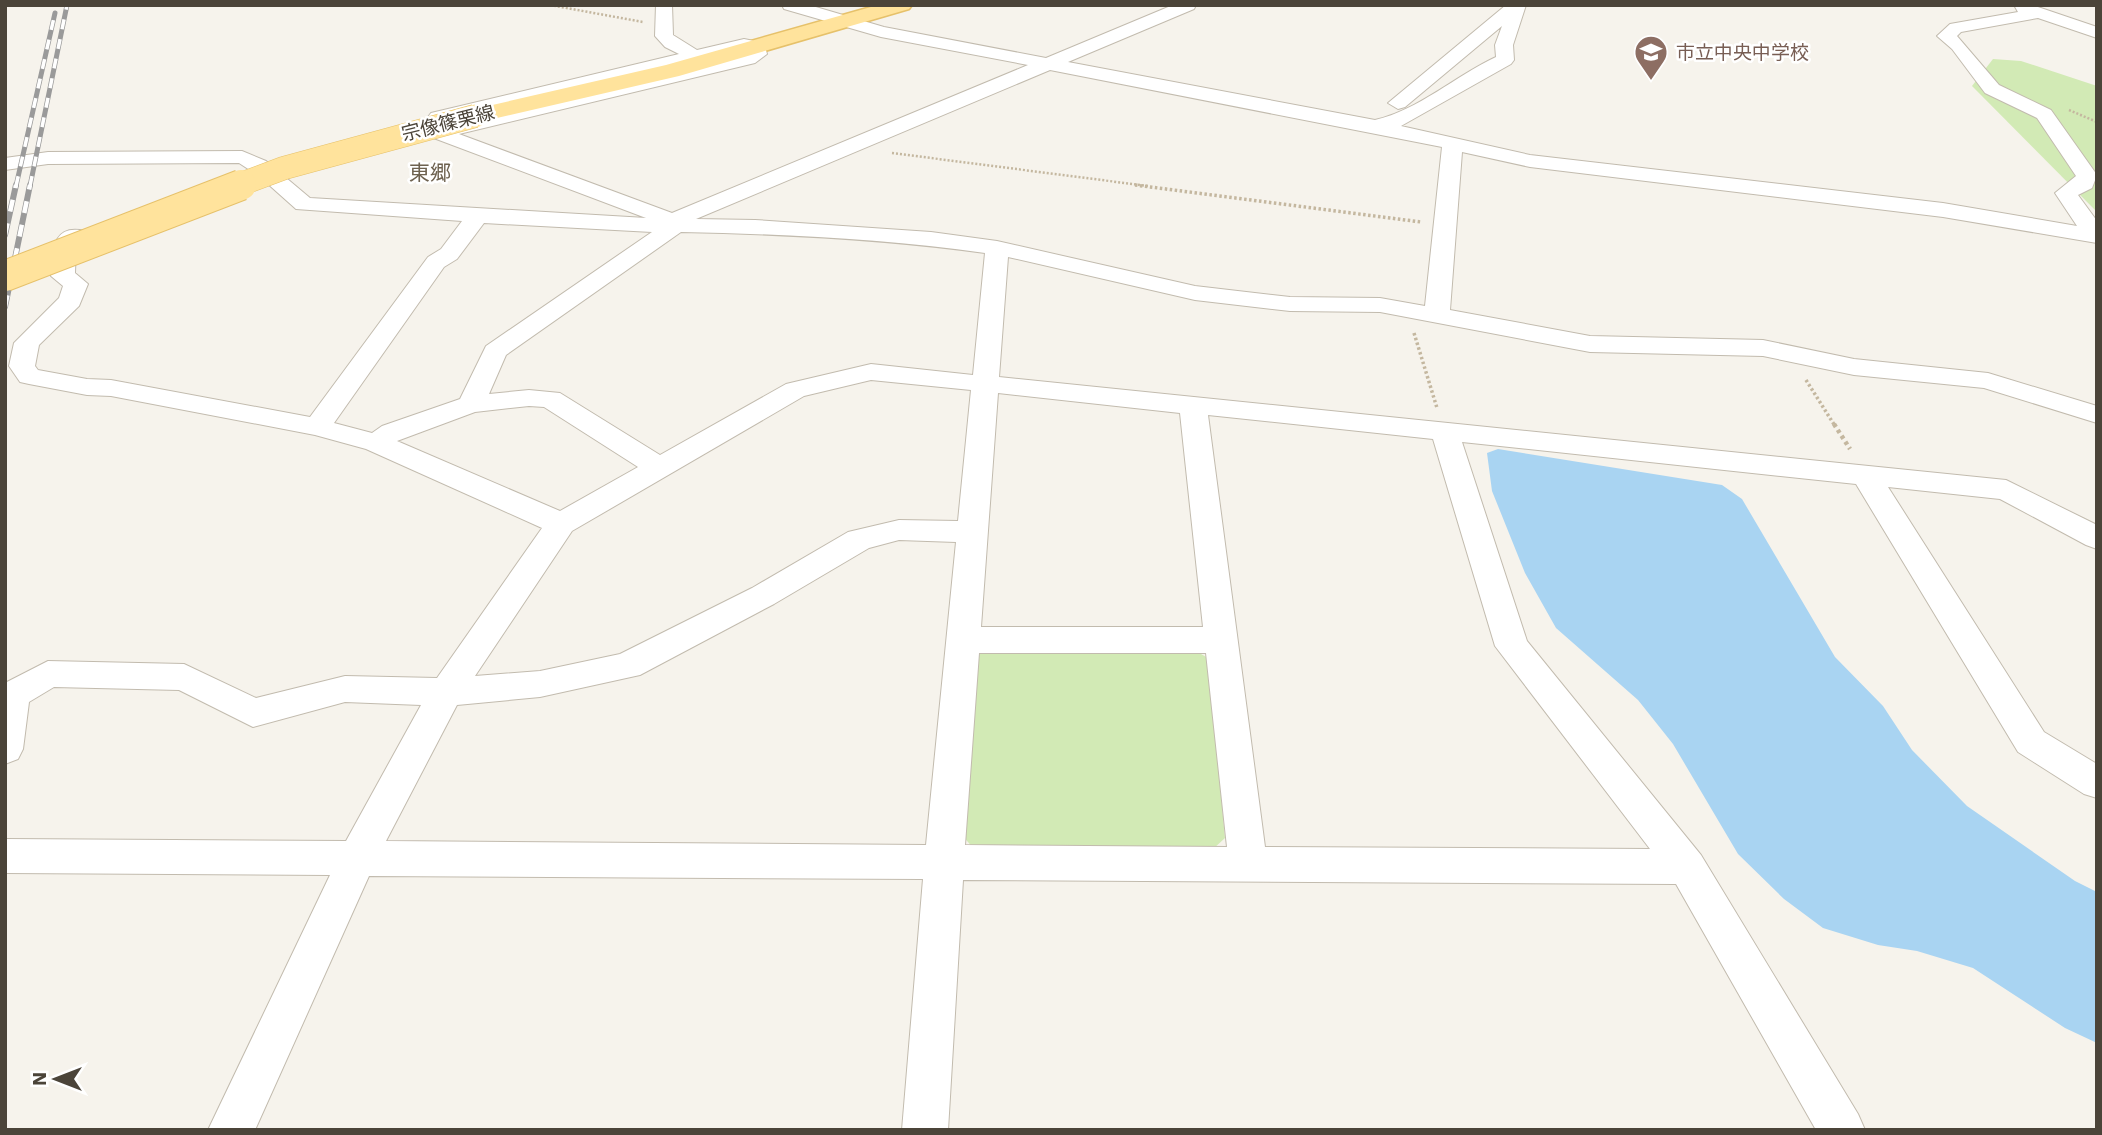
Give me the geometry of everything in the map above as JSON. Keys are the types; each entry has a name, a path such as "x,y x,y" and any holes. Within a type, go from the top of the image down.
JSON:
{"main road":[{"name":"宗像篠栗線","path":"5,276 284,169 475,116 659,74 902,5"}],"street":[{"path":"664,5 664,36 671,43 696,56"},
{"path":"790,5 881,32 1375,126 1530,161 1944,210 2096,235"},
{"path":"471,404 495,351 679,223 846,147 1188,5"},
{"path":"1375,126 1401,120 1481,71 1505,60 1504,45 1518,5"},
{"path":"1375,126 1396,104 1518,5"},
{"path":"2016,5 2097,33"},
{"path":"2040,13 1956,28 1947,36 1958,45 1992,89 2044,114 2087,176 2084,183 2066,193 2096,235"},
{"path":"270,175 749,59 758,54 758,47 744,44 731,46 381,131 270,175 221,202 63,265 63,276 76,284 70,301 27,343 22,366 29,376 87,387 111,388 317,427 376,443 561,524"},
{"path":"438,133 679,223"},
{"path":"1437,315 1452,145"},
{"path":"5,164 48,158 242,157 270,175 304,204 597,224 679,223 931,239 997,248 1195,293 1290,304 1380,305 1590,344 1763,348 1854,367 1988,381 2097,415"},
{"path":"317,427 436,262 449,254 477,217"},
{"path":"925,1130 944,861 997,248"},
{"path":"231,1130 358,857 446,692 561,524 795,390 871,372 2006,490 2097,538"},
{"path":"376,443 392,432 471,404 529,398 550,400 660,468"},
{"path":"1193,404 1248,864"},
{"path":"1445,433 1512,646 1687,867 1842,1130"},
{"path":"1865,474 2031,741 2097,783"},
{"path":"5,749 13,695 48,674 184,677 253,713 345,690 446,692 540,684 628,666 763,596 859,540 899,530 972,532"},
{"path":"965,640 1220,640"},
{"path":"5,856 1687,867"}],"path":[{"path":"550,5 665,26"},
{"path":"846,147 1445,225"},
{"path":"1789,354 1865,474"},
{"path":"1421,356 1430,386"}],"green space":[{"path":"1993,59 2021,61 2097,86 2097,212 1972,86"},
{"path":"988,647 1194,650 1208,658 1225,838 1212,850 974,849 961,834 976,657"}],"water":[{"path":"1498,449 1722,485 1742,499 1835,657 1883,706 1912,750 1967,806 2075,881 2097,892 2097,1043 2065,1028 1973,968 1917,951 1878,945 1823,928 1784,899 1738,854 1673,744 1638,700 1556,628 1525,573 1492,491 1487,453"}],"railway":[{"path":"30,186 67,5"},
{"path":"16,186 55,13"},
{"path":"5,235 16,185"},
{"path":"5,307 30,185"}],"place":[{"name":"市立中央中学校","path":"1651,82"}],"district":[{"name":"東郷","path":"430,172"}]}
